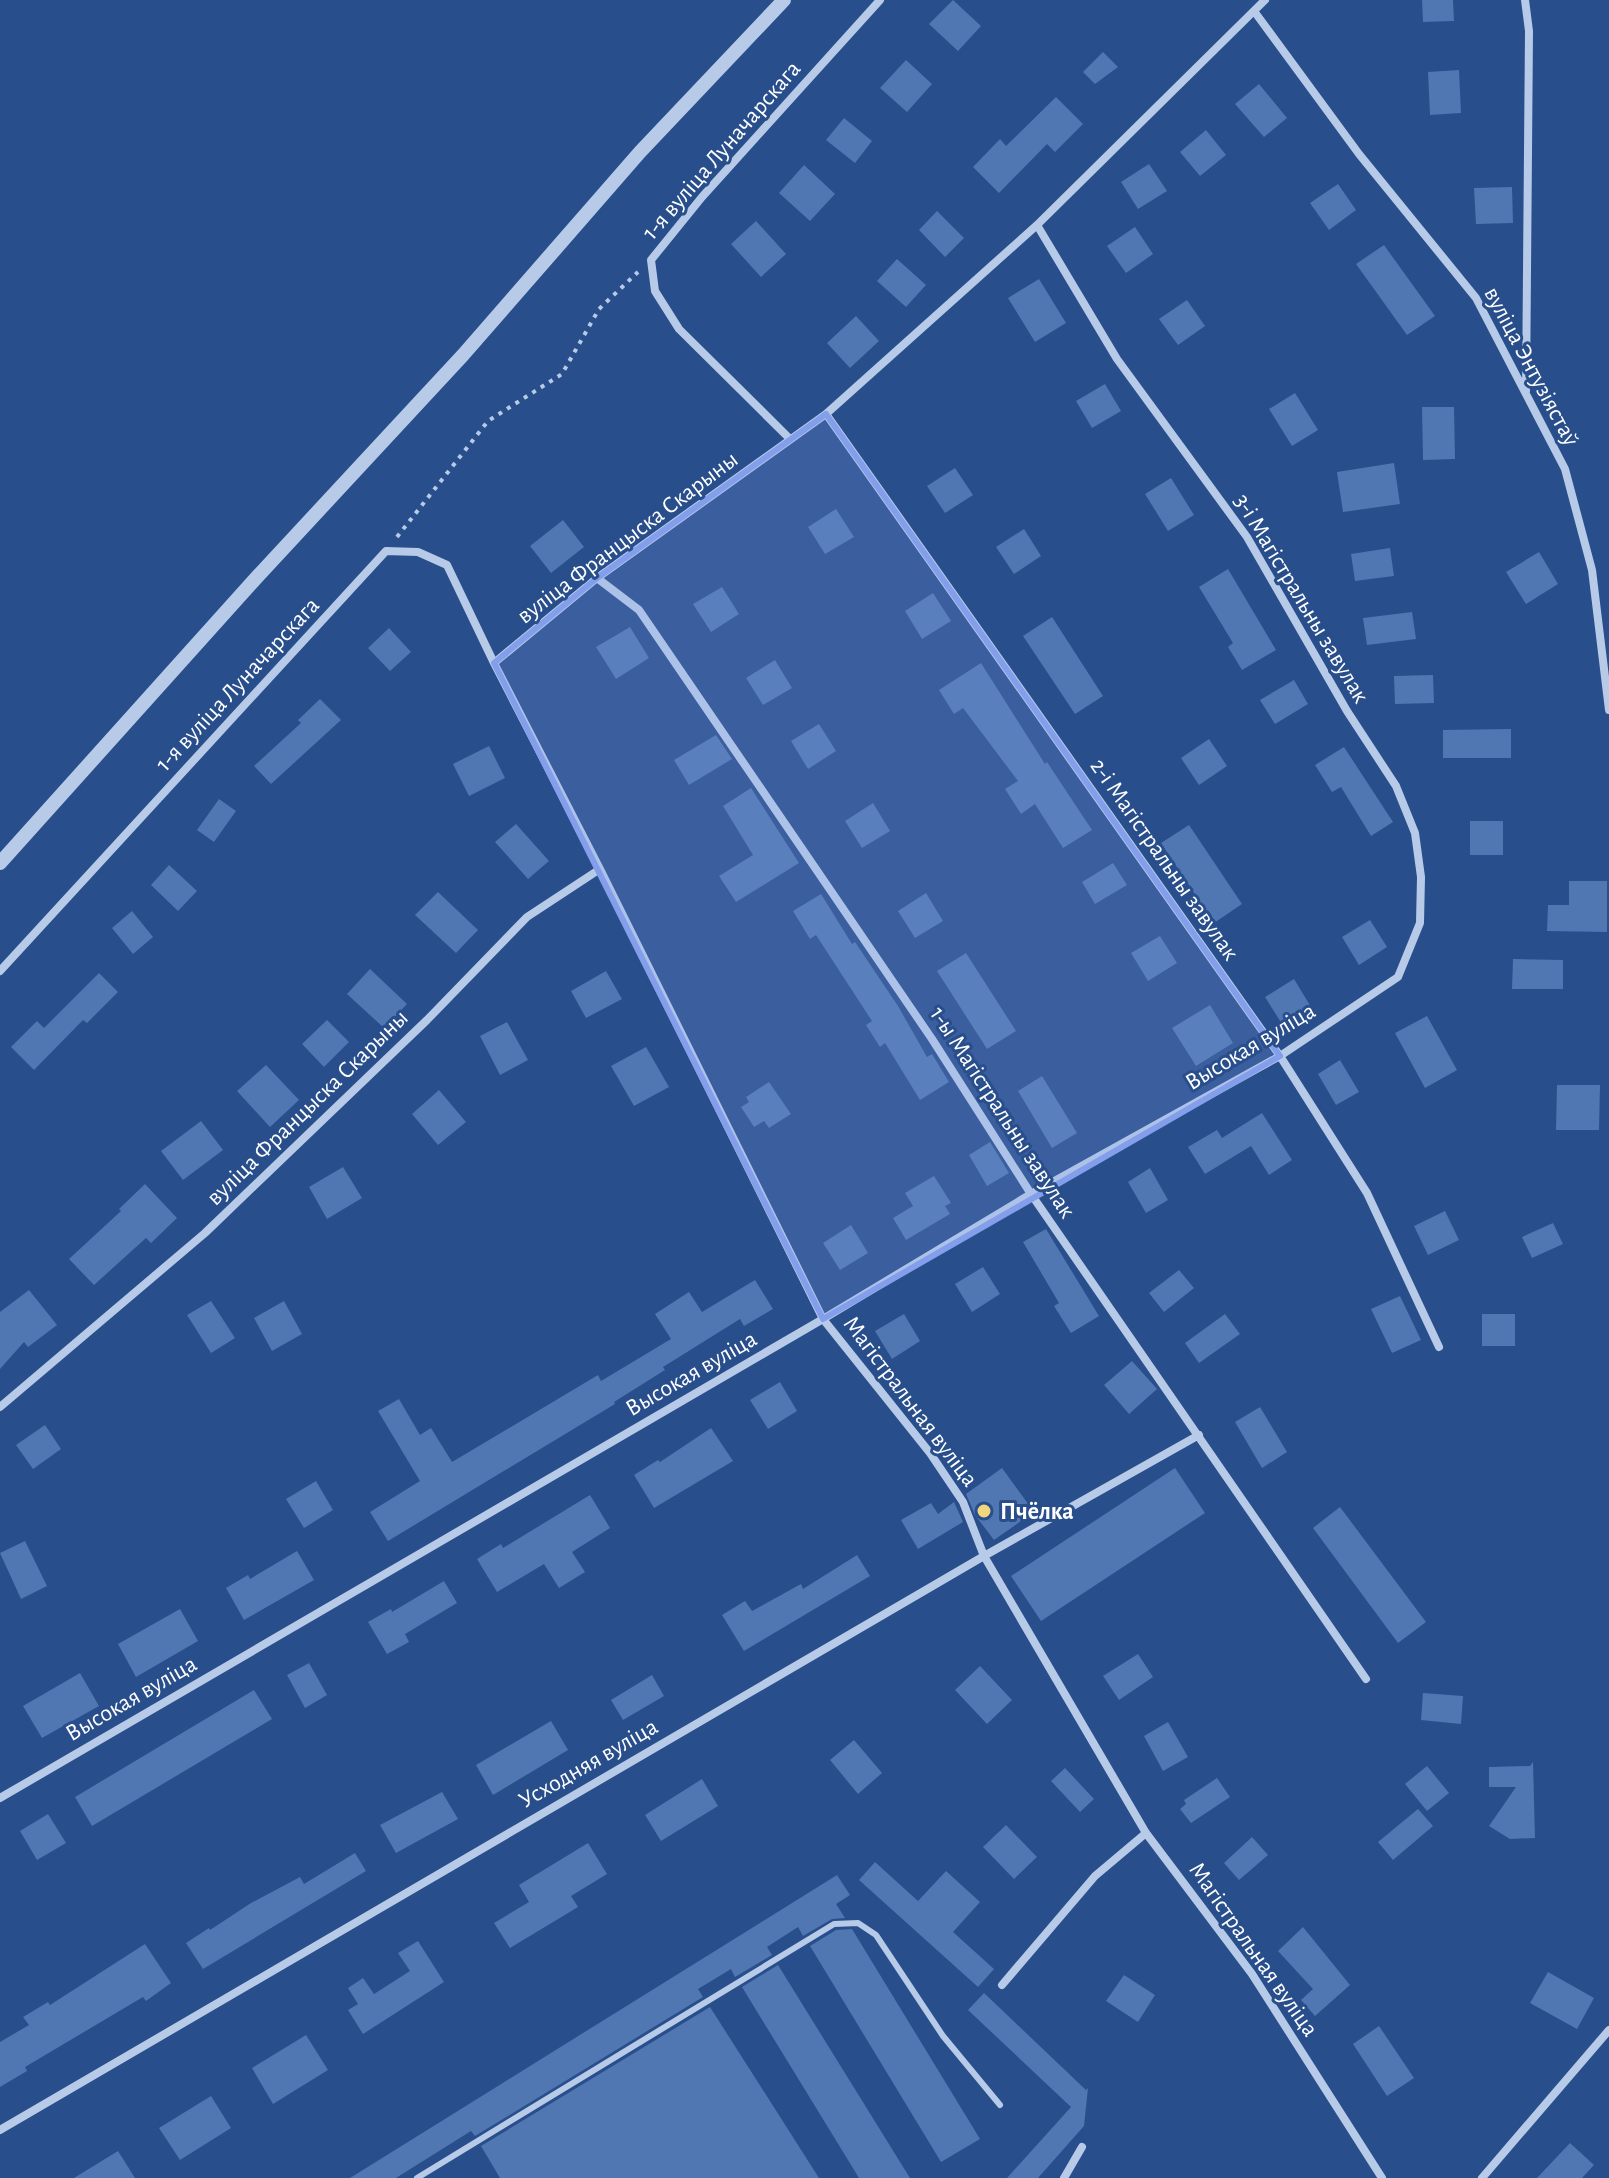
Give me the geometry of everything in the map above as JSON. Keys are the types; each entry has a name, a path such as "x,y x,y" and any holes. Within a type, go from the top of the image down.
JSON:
{"street":[{"path":"0,863 246,589 463,355 640,152 784,0"},
{"name":"1-я вуліца Луначарскага","path":"790,439 679,329 655,291 651,260 702,197 880,0"},
{"name":"вуліца Францыска Скарыны","path":"494,663 597,578 826,414 1037,225 1265,0"},
{"path":"1525,0 1529,31 1526,392"},
{"name":"вуліца Энтузіястаў","path":"1254,11 1359,154 1476,298 1526,392 1565,469 1592,570 1609,710"},
{"name":"3-і Магістральны завулак","path":"1037,225 1117,359 1247,537 1347,711 1396,786 1415,833 1421,877 1420,923 1398,977"},
{"name":"2-і Магістральны завулак","path":"826,414 1280,1056 1367,1193 1439,1347"},
{"path":"386,551 418,552 447,565 600,869"},
{"name":"1-я вуліца Луначарскага","path":"0,971 386,551"},
{"name":"1-ы Магістральны завулак","path":"597,578 639,610 923,1027 1031,1194 1366,1679"},
{"name":"вуліца Францыска Скарыны","path":"0,1407 205,1233 427,1020 527,917 600,869"},
{"name":"Магістральная вуліца","path":"600,869 823,1319 930,1453 963,1502 984,1556 1146,1833 1252,1974 1382,2178"},
{"name":"Высокая вуліца","path":"0,1798 823,1319 1031,1194 1280,1056 1398,977"},
{"name":"Усходняя вуліца","path":"0,2130 984,1556 1199,1435"},
{"path":"1002,1985 1095,1876 1146,1833"},
{"path":"1482,2178 1609,2030"},
{"path":"1064,2178 1082,2147"}],"lane":[{"path":"417,2178 834,1924 858,1923 876,1935 943,2036 1000,2105"}],"path":[{"path":"386,551 488,421 562,374 599,309 651,260"}],"highlighted area":[{"path":"826,414 1280,1056 823,1319 494,663 597,578"}],"building":[{"path":"953,0 981,26 958,51 929,24"},
{"path":"1422,0 1453,0 1454,21 1423,22"},
{"path":"1103,52 1118,67 1095,84 1083,72"},
{"path":"906,60 932,84 907,112 880,88"},
{"path":"1459,70 1461,113 1430,115 1428,72"},
{"path":"1259,84 1287,118 1264,137 1235,104"},
{"path":"1056,97 1083,124 1055,152 1047,144 999,193 973,167 1000,139 1006,146"},
{"path":"844,118 872,141 855,163 826,140"},
{"path":"1206,130 1226,155 1200,176 1180,152"},
{"path":"1149,164 1167,191 1138,209 1121,182"},
{"path":"804,165 835,194 810,221 779,193"},
{"path":"1338,184 1356,210 1329,230 1310,203"},
{"path":"1512,187 1513,223 1476,224 1474,188"},
{"path":"937,211 964,238 945,257 919,230"},
{"path":"756,221 786,254 761,277 731,244"},
{"path":"1135,227 1153,254 1126,273 1107,246"},
{"path":"1384,245 1435,316 1407,335 1356,264"},
{"path":"897,259 926,285 906,307 877,281"},
{"path":"1039,279 1066,323 1035,342 1008,298"},
{"path":"1187,300 1205,326 1178,345 1159,319"},
{"path":"856,316 879,341 850,368 827,343"},
{"path":"1105,384 1121,411 1092,428 1076,401"},
{"path":"1295,393 1318,430 1292,446 1269,409"},
{"path":"1422,407 1454,407 1455,459 1423,460"},
{"path":"1394,463 1400,504 1343,512 1337,472"},
{"path":"955,468 973,495 945,513 927,486"},
{"path":"1171,478 1194,515 1168,531 1145,494"},
{"path":"836,509 854,537 825,554 808,527"},
{"path":"563,520 584,547 551,573 530,546"},
{"path":"1024,529 1041,556 1014,574 996,547"},
{"path":"1390,548 1394,576 1355,581 1351,554"},
{"path":"1539,552 1558,584 1526,604 1506,572"},
{"path":"1228,569 1276,650 1242,670 1228,647 1233,643 1199,587"},
{"path":"722,587 739,614 711,632 693,604"},
{"path":"933,593 951,621 922,639 905,611"},
{"path":"1412,612 1416,639 1367,645 1363,618"},
{"path":"1052,617 1103,696 1075,714 1023,636"},
{"path":"630,627 649,658 616,679 596,647"},
{"path":"389,628 411,652 390,671 368,648"},
{"path":"775,660 792,688 763,705 746,678"},
{"path":"981,663 1045,764 1047,762 1092,830 1063,848 1035,804 1021,814 1005,789 1018,781 963,708 954,714 939,690"},
{"path":"1433,675 1434,703 1395,704 1394,676"},
{"path":"1294,680 1308,704 1275,724 1260,700"},
{"path":"320,699 341,720 271,784 254,766 301,723 298,720"},
{"path":"819,724 836,751 808,769 791,741"},
{"path":"1511,729 1511,758 1443,758 1443,730"},
{"path":"716,735 732,759 689,785 674,760"},
{"path":"1209,739 1227,766 1199,785 1181,758"},
{"path":"489,746 505,778 469,796 453,764"},
{"path":"1344,747 1393,822 1371,836 1341,787 1332,792 1315,765"},
{"path":"751,788 799,863 736,902 719,876 753,855 723,806"},
{"path":"219,799 236,811 214,842 197,830"},
{"path":"873,803 890,831 862,848 845,821"},
{"path":"1470,821 1503,821 1503,855 1470,855"},
{"path":"516,824 549,861 528,879 495,842"},
{"path":"1189,825 1242,904 1214,923 1161,843"},
{"path":"1113,863 1127,885 1095,904 1082,882"},
{"path":"169,865 197,891 178,911 151,885"},
{"path":"1569,881 1607,881 1607,932 1547,931 1548,905 1569,905"},
{"path":"438,892 478,930 456,953 415,915"},
{"path":"926,893 943,921 915,938 898,911"},
{"path":"821,894 852,944 855,942 898,1006 927,1057 932,1054 949,1082 920,1100 885,1043 880,1047 866,1025 872,1021 816,935 810,939 793,911"},
{"path":"132,911 153,937 133,954 112,928"},
{"path":"1370,920 1387,947 1359,965 1342,937"},
{"path":"1160,936 1177,963 1148,981 1131,953"},
{"path":"966,953 1016,1031 987,1049 937,971"},
{"path":"1513,959 1563,960 1563,989 1512,989"},
{"path":"370,969 407,1004 384,1028 347,994"},
{"path":"606,971 622,999 586,1018 571,991"},
{"path":"99,973 118,992 87,1023 83,1020 34,1070 11,1047 37,1021 44,1028"},
{"path":"1294,979 1311,1007 1282,1024 1265,997"},
{"path":"1210,1005 1233,1043 1196,1066 1172,1028"},
{"path":"1427,1016 1457,1070 1425,1088 1395,1033"},
{"path":"327,1020 349,1042 324,1067 302,1044"},
{"path":"507,1022 528,1060 500,1075 480,1036"},
{"path":"646,1047 669,1087 634,1106 611,1066"},
{"path":"1340,1060 1359,1092 1336,1105 1318,1074"},
{"path":"266,1065 299,1100 270,1127 237,1091"},
{"path":"1042,1076 1077,1133 1052,1148 1018,1091"},
{"path":"769,1082 791,1114 769,1128 764,1121 754,1127 741,1107 749,1102 746,1097"},
{"path":"1557,1085 1600,1085 1599,1130 1556,1130"},
{"path":"439,1090 466,1122 438,1145 412,1114"},
{"path":"1262,1113 1292,1160 1269,1175 1251,1146 1205,1174 1188,1147 1217,1130 1222,1138"},
{"path":"201,1121 223,1150 183,1180 161,1151"},
{"path":"990,1142 1009,1173 987,1186 969,1155"},
{"path":"343,1167 362,1198 327,1219 309,1187"},
{"path":"1150,1168 1168,1200 1146,1213 1128,1182"},
{"path":"934,1176 951,1203 945,1206 950,1214 906,1240 893,1218 913,1206 905,1193"},
{"path":"145,1184 177,1218 151,1243 146,1238 94,1285 69,1259"},
{"path":"1445,1211 1459,1240 1428,1255 1414,1226"},
{"path":"1553,1223 1563,1244 1532,1258 1522,1237"},
{"path":"851,1225 868,1253 840,1270 823,1243"},
{"path":"1046,1229 1099,1316 1071,1333 1054,1306 1059,1303 1023,1242"},
{"path":"983,1267 1000,1294 972,1312 955,1284"},
{"path":"1179,1270 1194,1288 1164,1312 1149,1293"},
{"path":"755,1280 773,1309 744,1326 740,1319 663,1367 665,1370 615,1404 388,1541 370,1512 420,1481 378,1411 399,1399 420,1435 431,1428 452,1462 598,1375 601,1381 671,1339 655,1314 689,1292 702,1312"},
{"path":"29,1290 57,1325 28,1347 24,1342 0,1369 0,1312"},
{"path":"1400,1296 1421,1340 1392,1353 1371,1309"},
{"path":"211,1301 235,1338 211,1353 187,1315"},
{"path":"284,1301 302,1334 272,1351 254,1318"},
{"path":"904,1314 920,1341 892,1359 875,1331"},
{"path":"1225,1314 1240,1334 1199,1363 1185,1343"},
{"path":"1482,1314 1515,1314 1515,1346 1482,1346"},
{"path":"1132,1361 1157,1389 1129,1414 1104,1385"},
{"path":"780,1382 797,1411 768,1429 750,1400"},
{"path":"1260,1407 1287,1452 1262,1468 1235,1422"},
{"path":"45,1425 61,1449 33,1469 16,1445"},
{"path":"711,1428 733,1461 654,1508 634,1475 658,1460 660,1462"},
{"path":"1002,1468 1034,1512 994,1540 975,1515 966,1494"},
{"path":"1175,1468 1205,1513 1041,1621 1011,1576"},
{"path":"316,1481 333,1510 304,1528 286,1499"},
{"path":"590,1495 610,1528 572,1552 585,1572 559,1588 544,1564 497,1592 477,1559 501,1544 503,1548"},
{"path":"954,1502 963,1522 918,1549 901,1520 931,1503 938,1514"},
{"path":"1340,1507 1426,1622 1398,1643 1313,1528"},
{"path":"25,1541 47,1586 21,1599 0,1553"},
{"path":"297,1551 314,1580 244,1620 226,1588 248,1575 250,1579"},
{"path":"857,1555 870,1576 744,1651 722,1615 745,1601 752,1611 801,1584 803,1589"},
{"path":"444,1581 457,1603 405,1634 409,1642 387,1654 368,1622 391,1609 392,1612"},
{"path":"180,1609 198,1641 136,1677 118,1644"},
{"path":"1138,1654 1153,1677 1119,1700 1103,1676"},
{"path":"309,1663 327,1695 305,1708 287,1675"},
{"path":"980,1666 1012,1700 987,1724 955,1690"},
{"path":"80,1673 99,1706 42,1738 23,1706"},
{"path":"652,1675 664,1696 623,1720 611,1700"},
{"path":"254,1690 272,1719 92,1826 75,1797"},
{"path":"1423,1693 1463,1696 1461,1724 1421,1720"},
{"path":"551,1721 568,1750 493,1795 476,1765"},
{"path":"1168,1722 1188,1757 1163,1771 1144,1736"},
{"path":"854,1740 882,1773 858,1794 830,1760"},
{"path":"1533,1762 1535,1838 1510,1839 1489,1826 1516,1787 1489,1787 1489,1767 1530,1766"},
{"path":"1427,1766 1449,1793 1427,1811 1405,1784"},
{"path":"1065,1768 1094,1799 1080,1812 1051,1781"},
{"path":"1217,1778 1230,1797 1191,1823 1180,1809 1186,1804 1184,1800"},
{"path":"702,1779 718,1806 661,1841 645,1815"},
{"path":"442,1792 458,1819 396,1853 380,1825"},
{"path":"1418,1809 1433,1826 1393,1860 1378,1842"},
{"path":"48,1814 66,1843 37,1860 20,1831"},
{"path":"1006,1825 1037,1857 1014,1879 983,1847"},
{"path":"1252,1837 1268,1855 1239,1880 1224,1863"},
{"path":"588,1843 607,1874 571,1896 578,1907 510,1948 494,1923 529,1902 519,1885"},
{"path":"355,1853 366,1871 203,1969 186,1943 251,1903 300,1877 304,1884"},
{"path":"875,1862 918,1901 946,1871 980,1902 953,1932 994,1969 978,1987 859,1880"},
{"path":"837,1875 850,1895 836,1904 845,1918 832,1919 803,1936 798,1927 767,1947 772,1955 735,1977 731,1969 698,1989 703,1997 475,2136 471,2131 396,2178 350,2178"},
{"path":"1303,1927 1350,1985 1315,2016 1301,2000 1313,1989 1278,1951"},
{"path":"852,1929 980,2139 941,2162 810,1946 836,1930"},
{"path":"418,1941 444,1982 363,2034 348,2010 358,2004 348,1988 363,1978 374,1994 410,1971 398,1953"},
{"path":"145,1944 171,1983 146,2001 143,1997 25,2067 27,2071 0,2087 0,2042 29,2025 23,2017 48,2002 50,2005"},
{"path":"778,1965 910,2178 859,2178 742,1987"},
{"path":"1548,1972 1594,1998 1577,2029 1530,2003"},
{"path":"1124,1975 1155,1995 1138,2022 1106,2001"},
{"path":"984,1993 1086,2090 1088,2088 1084,2126 1038,2178 1007,2178 1071,2107 968,2010"},
{"path":"710,2007 819,2178 500,2178 481,2146"},
{"path":"1379,2026 1414,2078 1387,2096 1353,2044"},
{"path":"306,2035 328,2070 273,2104 252,2068"},
{"path":"211,2096 231,2128 180,2160 159,2128"},
{"path":"1570,2143 1594,2165 1582,2178 1537,2178"},
{"path":"118,2151 135,2178 74,2178"}],"place":[{"name":"Пчёлка","path":"984,1511"}]}
